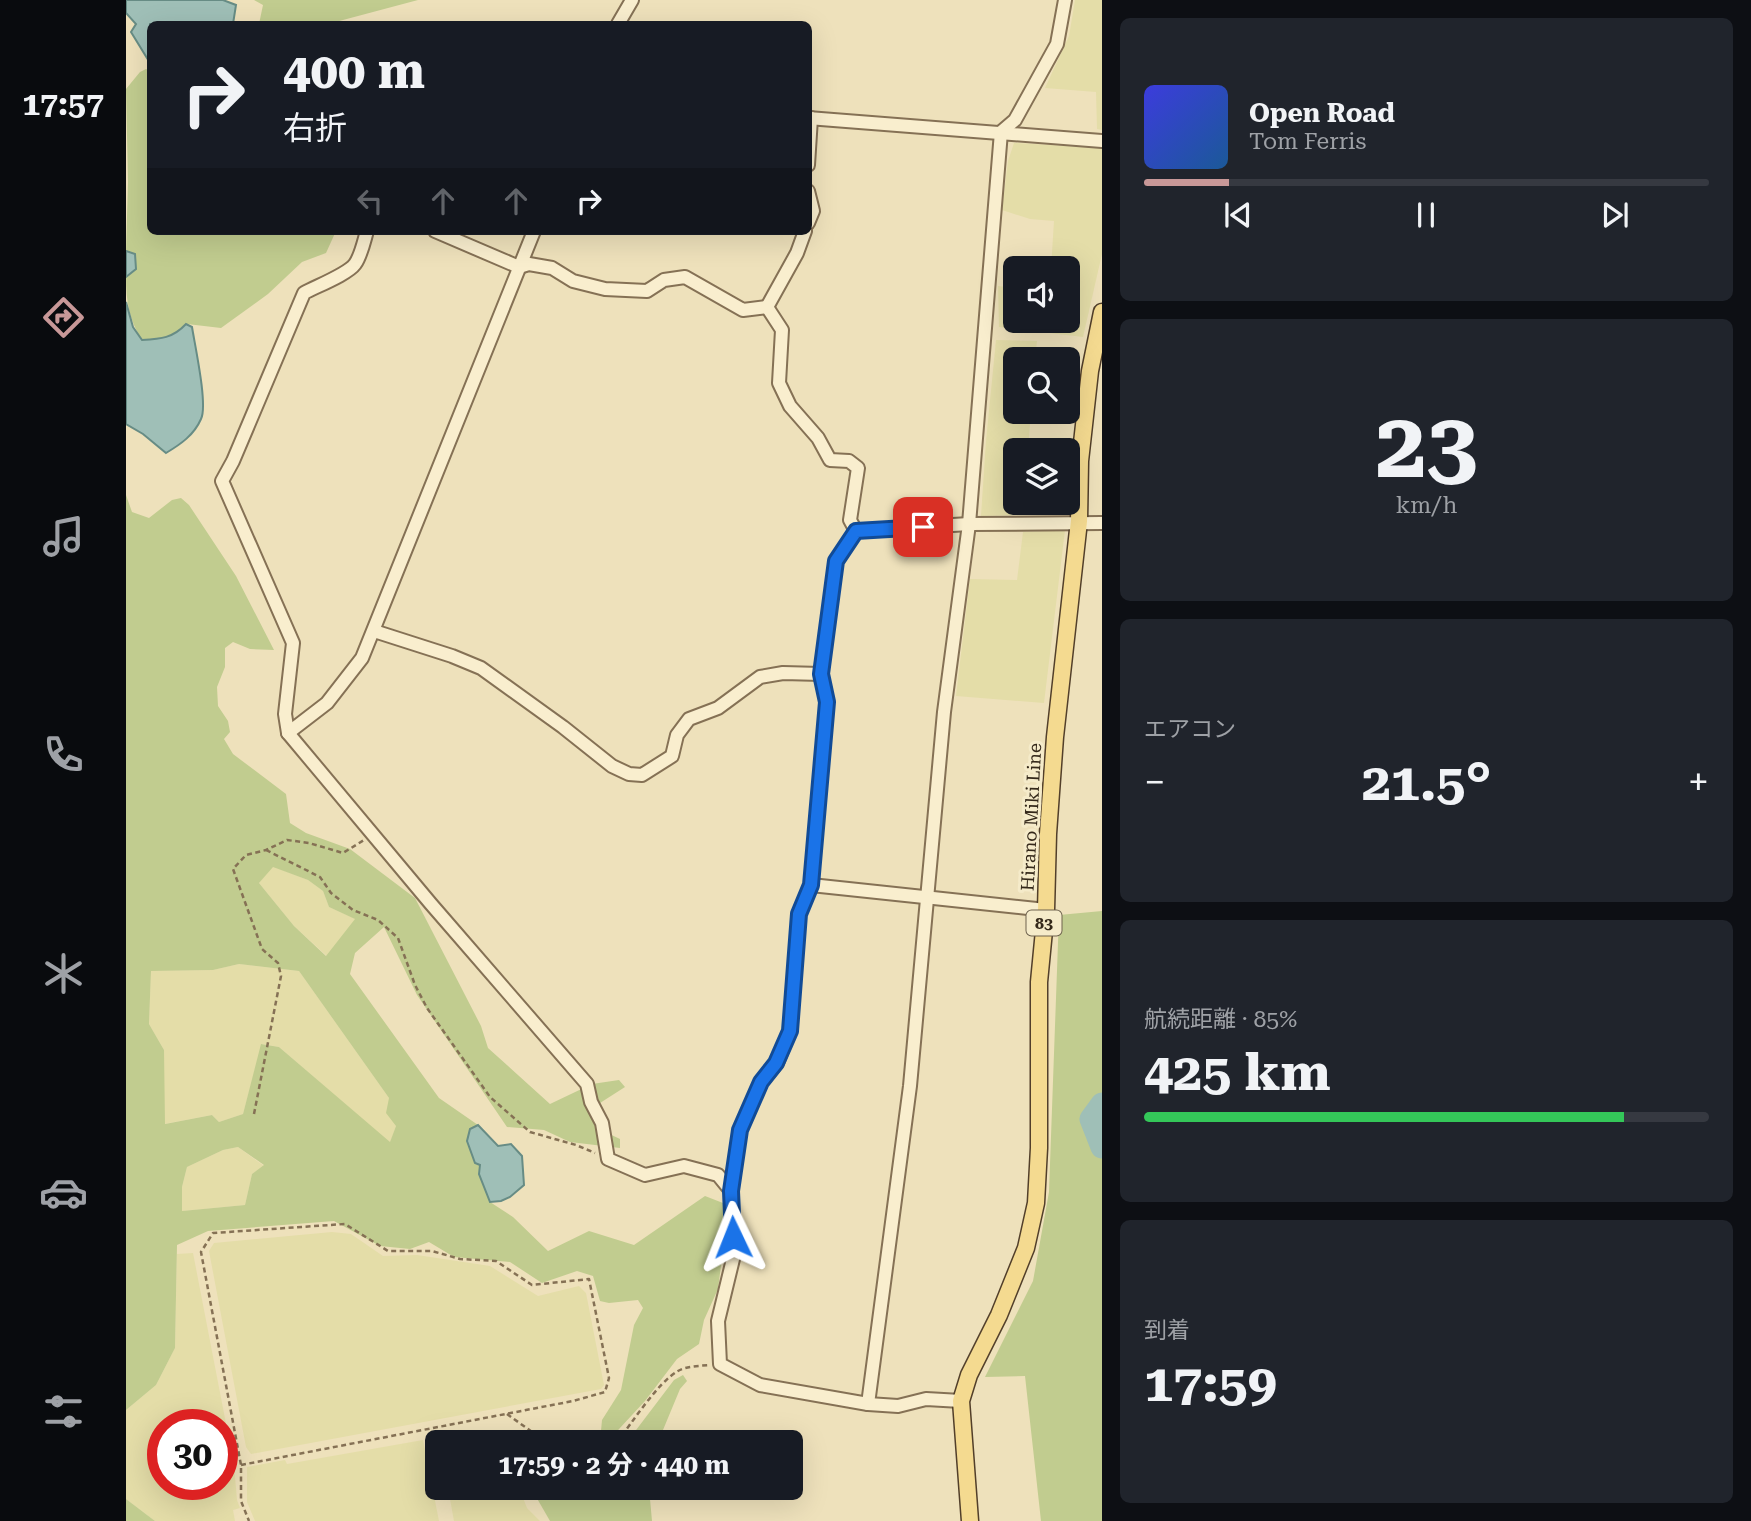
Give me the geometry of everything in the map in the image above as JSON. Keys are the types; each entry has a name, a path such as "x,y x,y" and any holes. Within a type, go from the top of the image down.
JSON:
{"main road":[{"name":"Hirano Miki Line","path":"970,1521 961,1401 968,1375 999,1315 1026,1248 1036,1203 1039,1147 1039,982 1046,910 1055,737 1090,522 1080,461 1090,371 1102,312"}],"street":[{"path":"620,21 632,0"},
{"path":"868,1404 911,1086 944,712 969,524 1001,132 1015,120 1057,44 1065,0"},
{"path":"812,118 1102,141"},
{"path":"366,235 356,264 344,274 304,293 222,481 293,643 285,713 288,733 587,1084 591,1102 602,1123 608,1159 645,1175 684,1166 718,1175 731,1191"},
{"path":"444,235 519,267 529,264 552,268 573,281 605,289 647,291 664,280 685,277 743,310 767,307"},
{"path":"288,733 327,703 362,658 532,235"},
{"path":"767,307 797,253 804,235"},
{"path":"767,307 782,330 779,383 790,406 818,438 830,460 849,461 858,468 850,520 856,531"},
{"path":"856,531 969,524 1090,522"},
{"path":"856,531 836,561 821,674 827,702 811,885 799,914 790,1031 776,1063 761,1082 740,1130 731,1191 734,1255 718,1321 720,1364 760,1384 868,1404 898,1406 926,1399 961,1401"},
{"path":"374,631 481,668 612,766 629,774 642,775 673,756 677,735 689,719 718,708 760,677 783,673 821,674"},
{"path":"811,885 1046,910"}],"path":[{"path":"254,1114 281,976 278,963 262,949 233,869 246,855 266,850 287,840 344,853 373,834"},
{"path":"266,850 320,877 331,893 353,909 378,920 398,938 415,985 427,1008 490,1097 530,1132 576,1144 608,1159"},
{"path":"241,1465 507,1414 605,1392 609,1378 589,1279 532,1285 496,1261 460,1259 432,1251 388,1251 345,1224 213,1233 201,1252 241,1465 241,1501 249,1521"},
{"path":"626,1430 657,1390 677,1371 720,1364"},
{"path":"507,1414 529,1430"}],"shaded area":[{"path":"1075,0 1102,0 1102,130 1097,129 1096,92 1045,88 1069,36"},
{"path":"1014,143 1102,148 1102,254 1083,337 1049,333 1080,333 1080,256 1052,256 1054,221 1030,219 1002,210 1008,161"},
{"path":"998,286 1003,287 1003,327 999,327"},
{"path":"996,340 1037,341 1036,347 1003,347 1003,424 1030,424 1029,438 1003,438 1003,515 1023,515 981,516"},
{"path":"1065,530 1044,703 956,696 970,579 1017,580 1023,532"},
{"path":"272,866 308,880 323,891 329,907 356,919 327,956 294,926 259,883"},
{"path":"239,964 299,971 389,1098 396,1126 390,1143 279,1047 262,1044 243,1114 219,1122 212,1115 164,1124 164,1050 149,1024 151,971 213,970"},
{"path":"238,1147 264,1166 252,1174 245,1205 182,1211 182,1187 187,1167 223,1150"},
{"path":"332,1232 351,1234 383,1256 417,1255 490,1266 538,1296 579,1286 586,1293 604,1385 601,1389 251,1454 246,1447 209,1251 214,1243"},
{"path":"193,1253 223,1409 147,1409 147,1500 237,1500 240,1508 233,1510 235,1521 155,1521 126,1499 126,1410 156,1385 175,1348 177,1254"},
{"path":"423,1440 425,1500 435,1500 439,1521 255,1521 247,1502 247,1467 285,1460 287,1464"},
{"path":"450,1500 524,1500 527,1508 540,1521 454,1521"}],"green space":[{"path":"254,0 418,0 339,21 260,21 263,5"},
{"path":"147,70 147,235 334,235 326,253 302,262 268,294 221,328 187,324 166,337 142,340 131,318 126,277 136,269 135,254 126,251 126,89 140,72"},
{"path":"126,495 132,512 149,518 172,500 181,498 189,505 236,576 274,650 250,649 233,642 225,648 225,667 217,687 218,706 228,721 230,732 224,739 233,754 286,794 290,823 306,833 350,849 415,898 481,1026 488,1048 550,1104 592,1084 619,1080 625,1087 600,1103 603,1131 620,1139 620,1148 570,1142 544,1130 507,1127 417,995 384,927 355,953 350,974 439,1098 478,1125 470,1129 480,1165 479,1175 490,1202 513,1217 548,1251 589,1231 634,1245 705,1196 723,1203 729,1210 731,1220 718,1289 704,1320 699,1344 677,1359 645,1401 618,1430 601,1430 602,1420 621,1390 634,1325 643,1308 638,1300 609,1303 600,1301 593,1276 577,1271 542,1283 510,1262 454,1257 429,1242 410,1249 380,1246 334,1221 208,1231 177,1245 175,1348 156,1385 126,1410","holes":["273,867 308,880 323,891 329,907 355,919 326,956 294,926 259,883","239,964 299,971 389,1098 386,1113 396,1126 390,1142 279,1047 261,1044 243,1114 219,1122 212,1115 165,1124 164,1050 149,1024 151,971 213,970","238,1147 264,1165 252,1174 245,1205 182,1211 182,1187 187,1167 223,1150"]},
{"path":"1102,911 1102,1521 1041,1521 1025,1376 985,1377 1033,1281 1049,1192 1059,915"},
{"path":"683,1375 687,1381 680,1389 663,1430 636,1430 674,1380"},
{"path":"126,1499 155,1521 126,1521"},
{"path":"538,1500 650,1500 652,1521 550,1521"}],"water":[{"path":"126,0 223,0 236,5 233,21 147,21 147,58 131,32 136,24 126,13"},
{"path":"126,251 135,254 136,269 126,277"},
{"path":"126,302 133,327 142,340 166,337 186,324 192,327 203,412 191,434 166,453 126,424"},
{"path":"478,1125 498,1146 511,1144 522,1156 524,1185 501,1201 490,1202 479,1174 480,1165 475,1163 467,1141 470,1129"}],"waterway":[{"path":"1102,1104 1091,1119 1102,1147"}],"route":[{"path":"733,1237 731,1191 740,1130 761,1082 776,1063 790,1031 799,914 811,885 827,702 821,674 836,561 856,531 923,527"}]}
